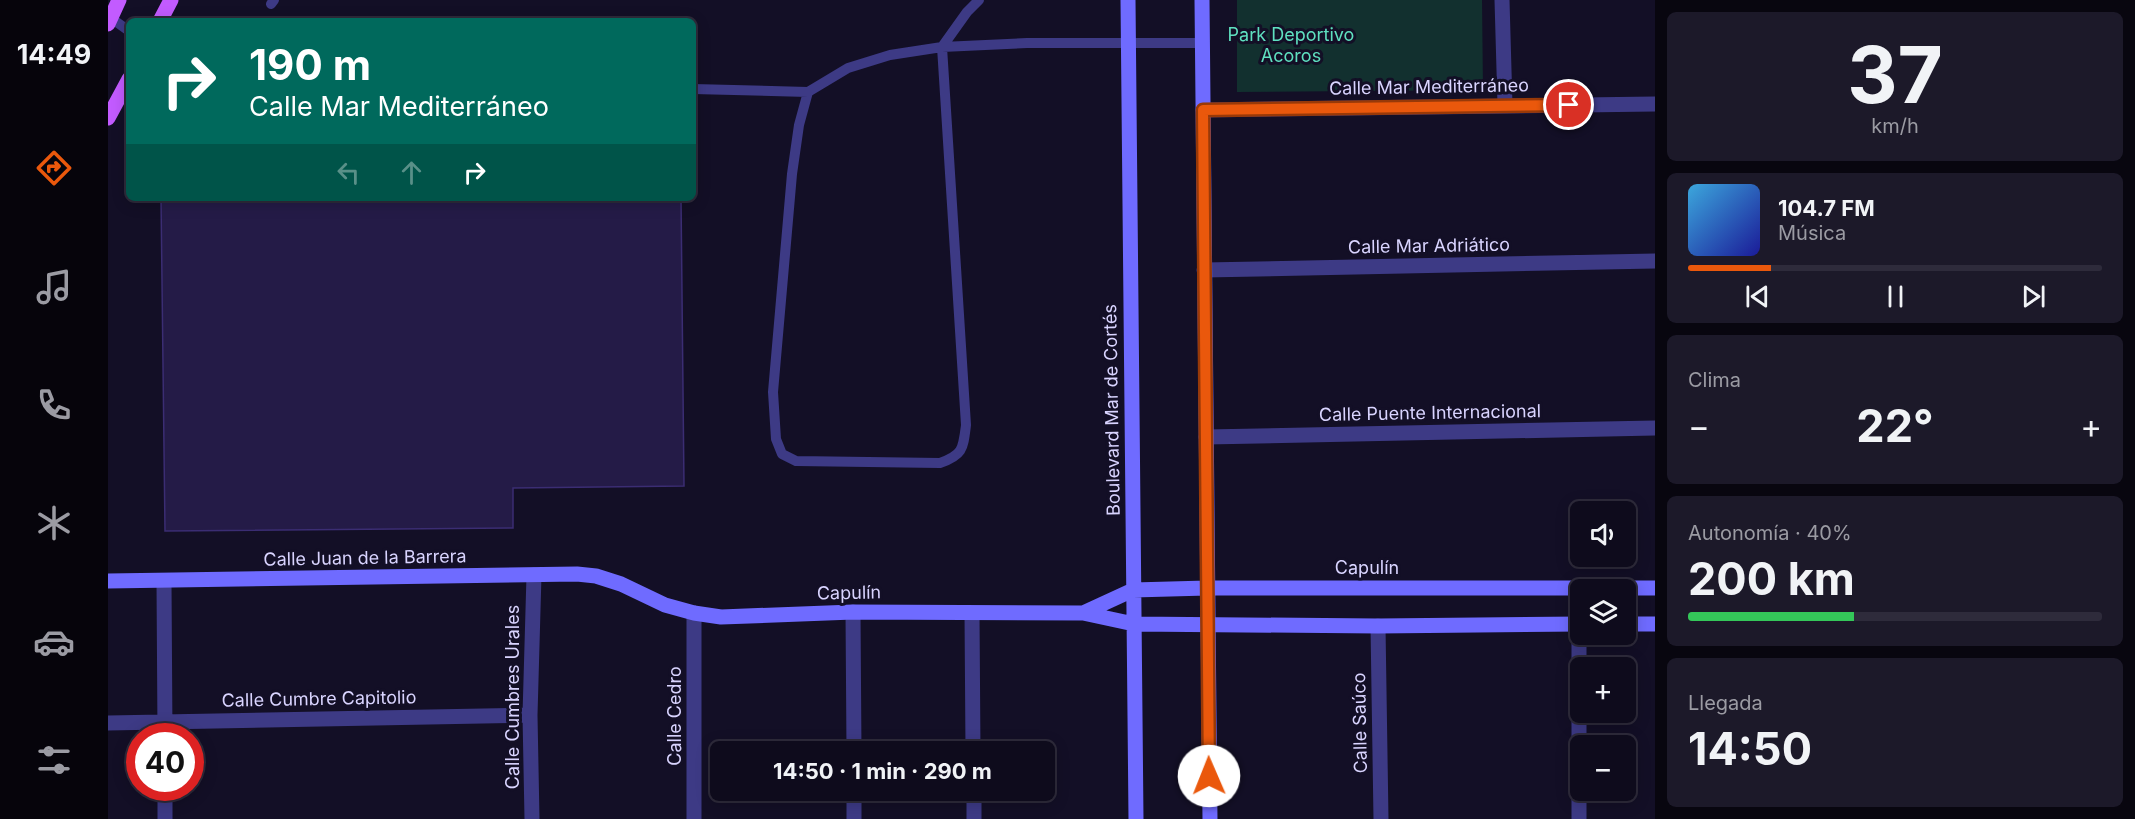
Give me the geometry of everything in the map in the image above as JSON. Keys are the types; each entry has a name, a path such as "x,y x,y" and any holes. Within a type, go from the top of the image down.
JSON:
{"main road":[{"path":"110,21 119,0"},
{"path":"162,18 171,0"},
{"path":"108,118 126,85"}],"street":[{"name":"Boulevard Mar de Cortés","path":"1128,0 1136,819"},
{"path":"1202,0 1209,819"},
{"path":"1502,0 1505,105"},
{"name":"Calle Mar Mediterráneo","path":"1203,110 1655,104"},
{"name":"Calle Mar Adriático","path":"1204,270 1655,261"},
{"name":"Calle Puente Internacional","path":"1206,437 1655,428"},
{"name":"Calle Juan de la Barrera","path":"108,581 164,582 578,574 596,576 621,584"},
{"name":"Calle Cumbres Urales","path":"532,819 530,715 534,575"},
{"path":"164,582 165,723"},
{"name":"Capulín","path":"621,584 666,605 694,613 721,617 853,612 1083,613 1134,624 1378,626 1570,624"},
{"name":"Capulín","path":"1083,613 1133,590 1655,588"},
{"path":"853,612 854,741"},
{"name":"Calle Cedro","path":"694,613 694,819"},
{"path":"972,613 973,741"},
{"path":"1636,624 1655,624"},
{"name":"Calle Saúco","path":"1378,626 1381,819"},
{"path":"1579,819 1580,645"},
{"name":"Calle Cumbre Capitolio","path":"204,728 530,715"},
{"name":"Calle Cumbre Capitolio","path":"108,723 126,725"},
{"path":"165,801 165,819"},
{"path":"854,801 854,819"},
{"path":"974,801 974,819"}],"lane":[{"path":"808,92 799,125 792,174 773,392 776,439 782,454 796,462 939,463 955,458 964,445 966,425 942,47 967,12 979,0"},
{"path":"110,21 126,30"},
{"path":"696,89 808,92 848,68 890,55 942,47 1202,43"}],"green space":[{"name":"Park Deportivo Acoros","path":"1237,0 1482,0 1483,90 1237,92"}],"building":[{"path":"161,201 681,201 684,486 513,488 513,528 165,531"}],"route":[{"path":"1209,776 1203,110 1569,105"}]}
